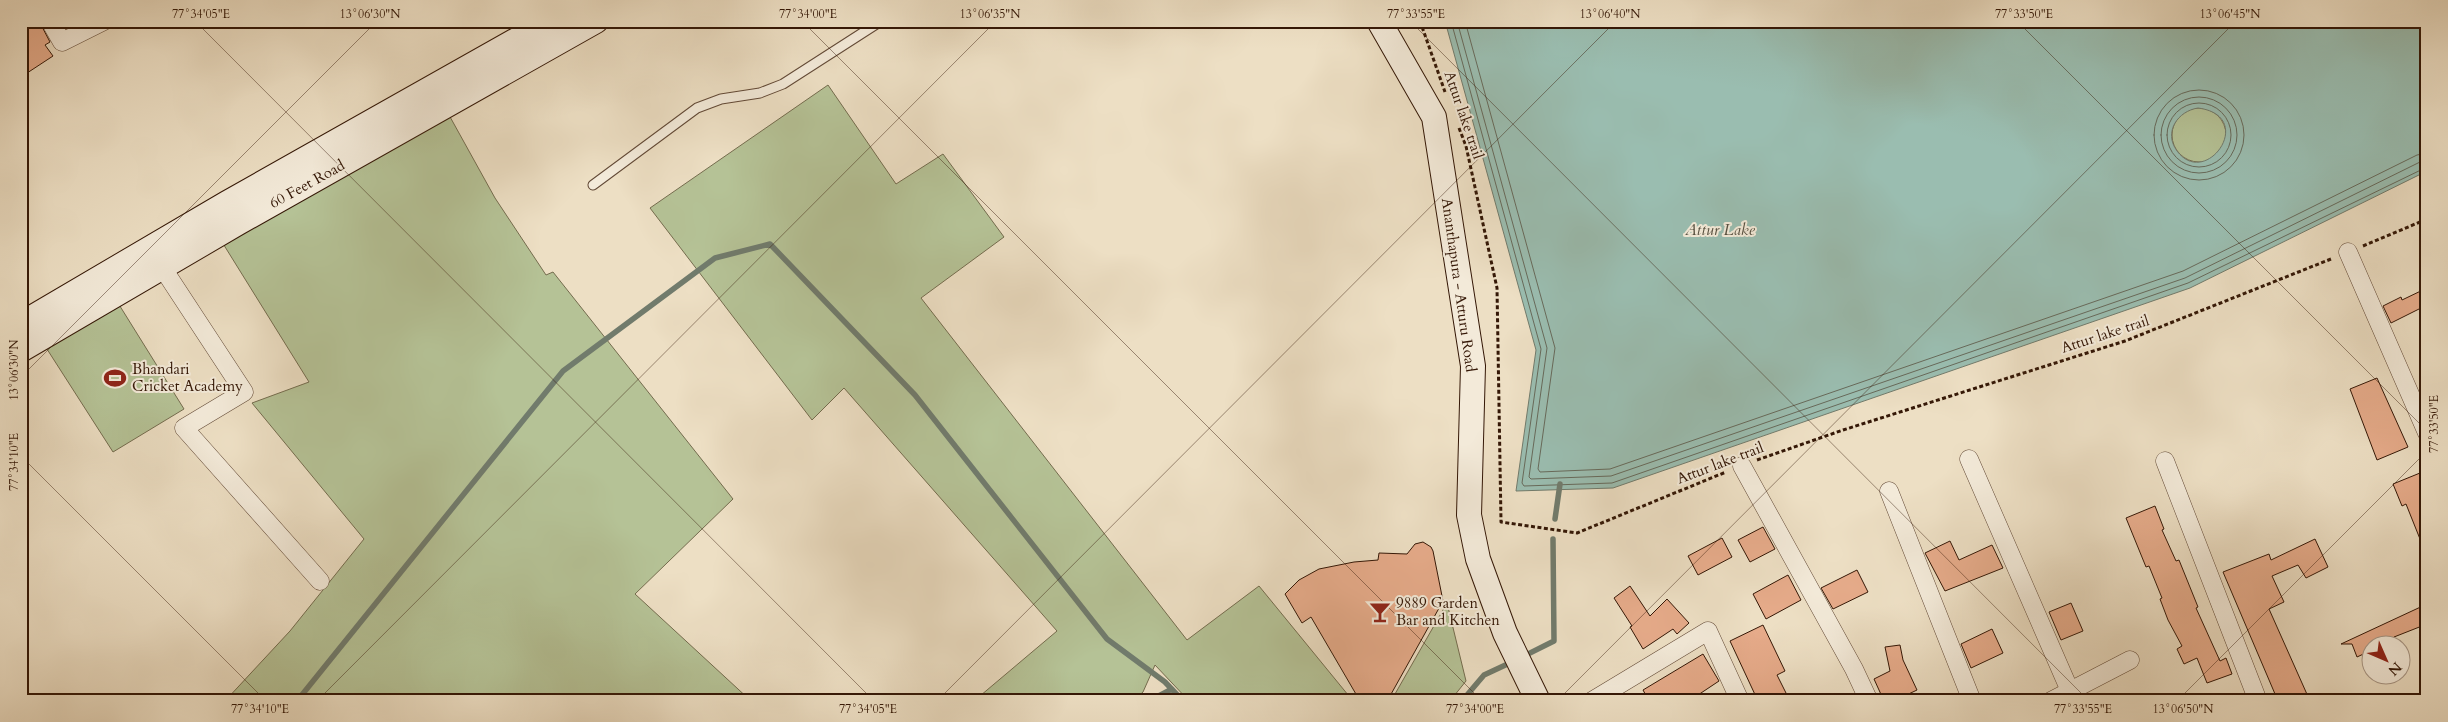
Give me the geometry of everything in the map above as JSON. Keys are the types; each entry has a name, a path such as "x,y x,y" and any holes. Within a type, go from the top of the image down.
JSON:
{"street":[{"path":"50,21 62,42 104,21"},
{"name":"60 Feet Road","path":"21,324 227,203 550,21"},
{"name":"60 Feet Road","path":"21,350 162,267 596,21"},
{"name":"Ananthapura - Atturu Road","path":"1379,21 1434,117 1473,366 1469,515 1478,559 1506,633 1534,694"},
{"path":"2348,252 2427,432"},
{"path":"162,267 244,392 184,428 320,581"},
{"path":"1969,458 2070,691"},
{"path":"2165,461 2258,701"},
{"path":"1742,466 1854,669 1869,701"},
{"path":"1889,491 1972,701"},
{"path":"1592,701 1708,631 1740,701"},
{"path":"2051,701 2130,660"}],"lane":[{"path":"593,185 697,108 721,99 760,93 783,84 881,21"}],"path":[{"name":"Attur lake trail","path":"1420,21 1446,93"},
{"name":"Attur lake trail","path":"1456,120 1466,146 1497,288 1501,522 1577,533 1742,466 1843,430 2125,341 2427,219"}],"shaded area":[{"path":"828,85 896,184 943,154 1004,237 921,298 1187,640 1259,586 1353,701 1189,701 1155,665 1143,692 1133,701 974,701 1057,631 844,388 812,420 650,208"},
{"path":"2199,108 2209,110 2218,116 2224,125 2226,135 2224,145 2218,154 2209,160 2199,162 2189,160 2180,154 2174,145 2172,135 2174,125 2180,116 2189,110"},
{"path":"449,115 495,198 546,275 553,272 733,499 635,594 751,701 225,701 290,631 364,539 252,403 309,382 222,242"},
{"name":"Bhandari Cricket Academy","path":"118,303 184,409 113,452 45,346"},
{"path":"1447,603 1466,681 1450,701 1391,701"}],"water":[{"name":"Attur Lake","path":"1445,21 2427,21 2427,171 2190,288 1613,488 1516,491 1536,350","holes":["2198,108 2216,114 2224,124 2225,135 2221,147 2212,157 2201,162 2189,161 2177,151 2173,144 2172,130 2175,124 2184,113"]}],"building":[{"path":"21,21 39,21 50,42 45,45 53,56 21,77"},
{"path":"2427,288 2427,305 2391,323 2383,306 2401,297 2402,300"},
{"path":"2377,378 2408,447 2377,460 2350,389"},
{"path":"2420,473 2427,489 2426,554 2406,504 2402,506 2393,484"},
{"path":"2155,506 2164,529 2162,530 2176,561 2179,560 2198,607 2196,608 2220,661 2226,658 2232,674 2207,683 2197,658 2184,664 2177,649 2182,646 2168,620 2160,599 2162,598 2149,566 2146,567 2126,518"},
{"path":"1763,527 1775,549 1750,562 1738,540"},
{"path":"1722,538 1732,557 1698,575 1688,556"},
{"path":"2315,539 2328,567 2306,578 2298,565 2272,576 2284,602 2269,609 2310,701 2278,701 2223,572 2269,554 2271,560"},
{"path":"1950,541 1959,560 1992,545 2003,568 1945,591 1925,553"},
{"path":"1423,542 1431,547 1433,551 1443,601 1390,696 1385,701 1360,701 1311,617 1302,623 1285,594 1299,580 1319,569 1354,562 1378,560 1379,553 1407,554 1415,544"},
{"path":"1857,570 1868,592 1833,609 1821,588"},
{"path":"1788,575 1801,600 1766,619 1753,594"},
{"path":"1630,586 1650,616 1667,599 1689,623 1677,634 1673,629 1643,649 1630,627 1632,626 1614,598"},
{"path":"2071,603 2083,631 2061,640 2049,612"},
{"path":"2427,604 2427,624 2402,634 2362,634"},
{"path":"1763,625 1785,671 1777,675 1790,701 1758,701 1730,641"},
{"path":"1992,629 2003,653 1971,668 1961,644"},
{"path":"2360,635 2360,656 2357,657 2352,644 2341,644"},
{"path":"1900,645 1903,660 1917,690 1894,701 1884,701 1874,679 1890,671 1885,647"},
{"path":"1703,654 1719,681 1689,701 1649,701 1643,690"}],"waterway":[{"path":"297,701 563,371 715,258 770,244 915,395 1107,639 1165,682 1183,701"},
{"path":"1555,519 1560,484"},
{"path":"1522,657 1554,641 1553,539"},
{"path":"1462,701 1484,675 1514,661"},
{"path":"1149,701 1172,689"}],"place":[{"name":"Bhandari Cricket Academy","path":"115,378"},
{"name":"9889 Garden Bar and Kitchen","path":"1380,612"}]}
